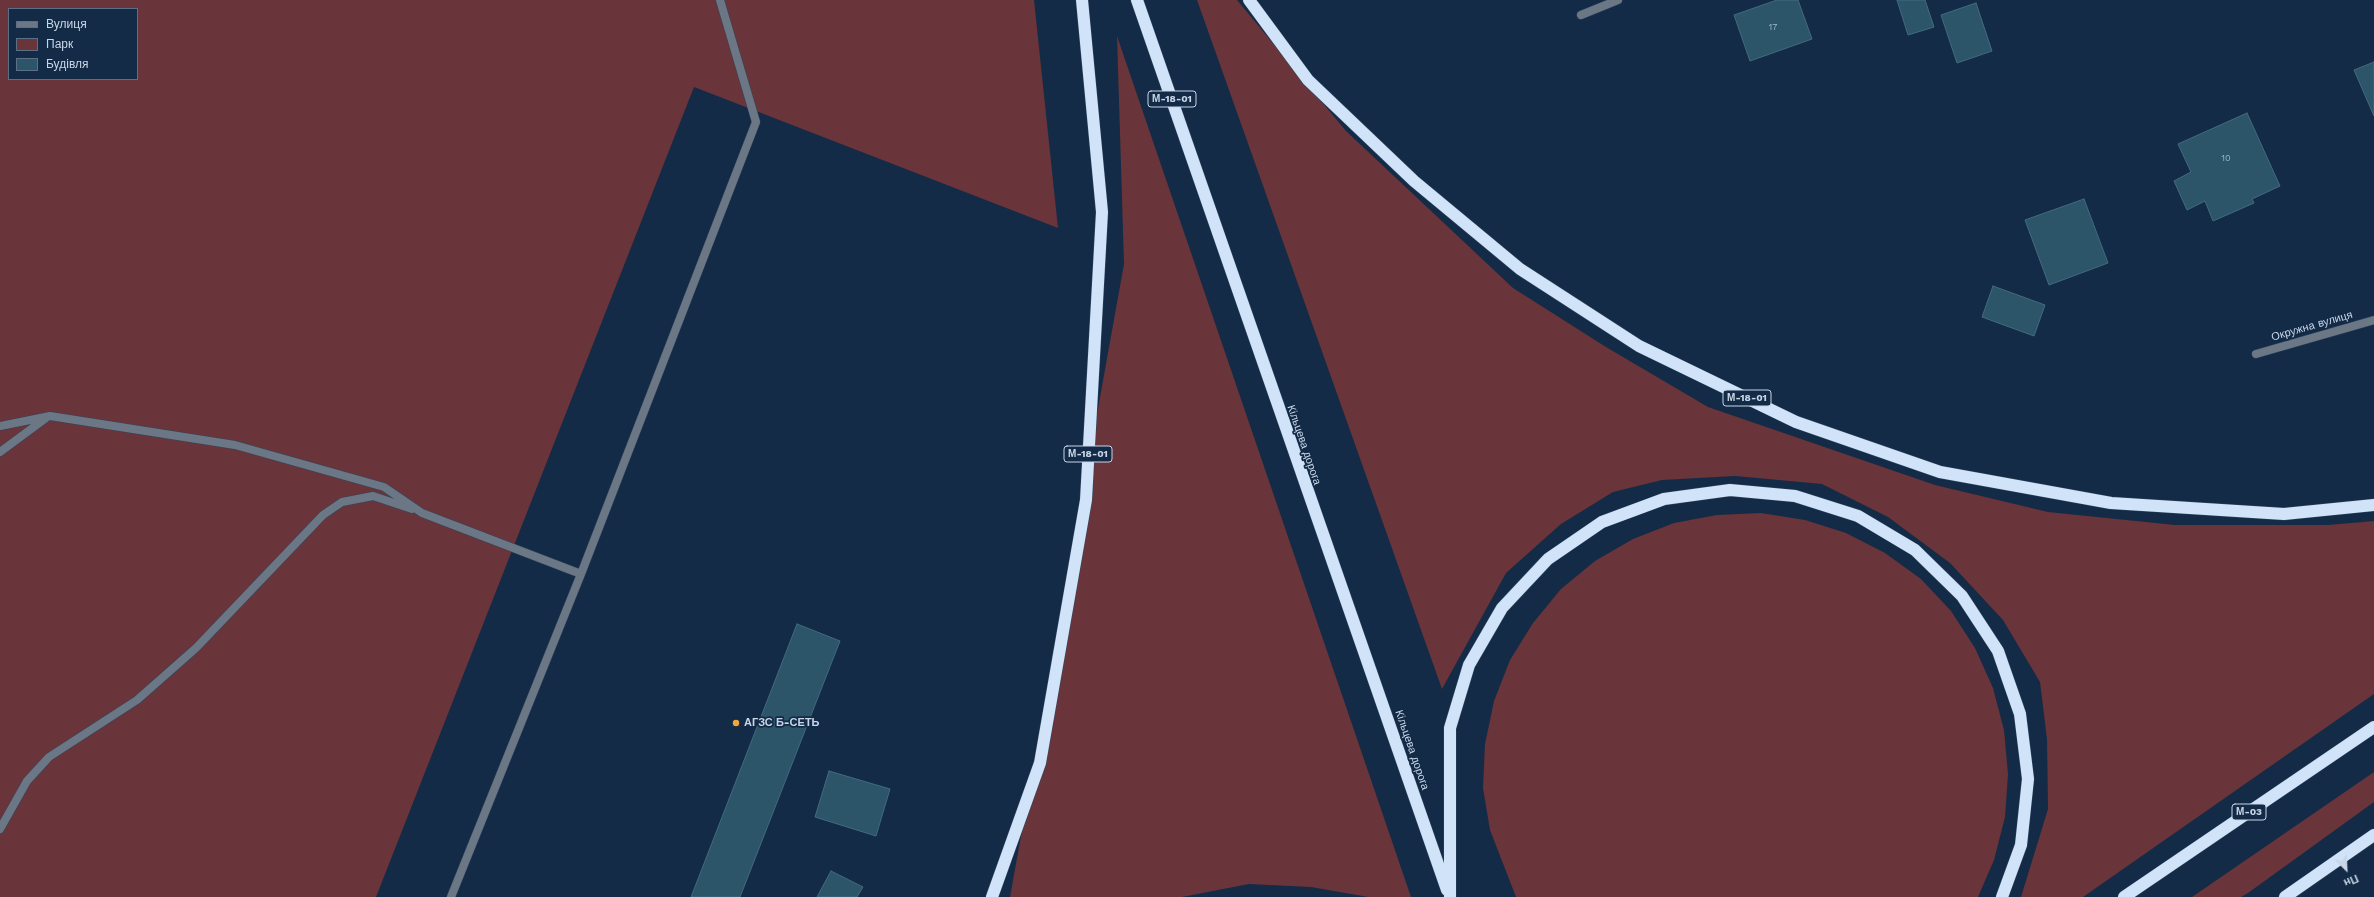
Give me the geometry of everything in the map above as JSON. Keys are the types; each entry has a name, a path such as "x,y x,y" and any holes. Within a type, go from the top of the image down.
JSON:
{"highway":[{"name":"М-18-01","path":"992,897 1040,763 1086,500 1102,212 1082,0"},
{"name":"Кільцева дорога","path":"1137,0 1450,897"},
{"name":"М-18-01","path":"1249,0 1308,80 1414,181 1520,269 1639,346 1796,422 1940,472 2111,503 2284,514 2374,505"},
{"path":"1450,897 1450,728 1469,665 1502,608 1548,559 1602,522 1664,499 1730,490 1795,496 1858,516 1915,550 1962,596 1998,651 2020,714 2028,779 2020,845 2002,897"},
{"name":"М-03","path":"2124,897 2374,727"},
{"path":"2285,897 2374,835"}],"street":[{"path":"452,897 581,574 756,122 720,0"},
{"path":"1581,15 1618,0"},
{"name":"Окружна вулиця","path":"2256,354 2374,320"},
{"path":"0,426 50,416 235,444 384,487 422,513"},
{"path":"0,452 50,416"},
{"path":"0,829 27,780 49,757 137,700 190,653 323,515 342,502 373,496 422,513 581,574"}],"green space":[{"path":"0,0 1034,0 1058,228 694,87 376,897 0,897"},
{"path":"1197,0 1237,0 1346,131 1513,288 1606,347 1708,407 1935,485 2048,512 2175,525 2328,525 2374,521 2374,694 2083,897 2021,897 2048,809 2047,739 2040,682 2003,620 1950,563 1888,517 1822,484 1735,476 1662,480 1613,492 1561,524 1506,573 1442,689"},
{"path":"1117,36 1411,897 1368,897 1311,887 1249,884 1182,897 1010,897 1124,264"},
{"path":"1761,513 1805,520 1846,533 1885,553 1921,579 1951,611 1975,648 1993,688 2004,730 2008,774 2005,817 1994,860 1978,897 1516,897 1490,830 1483,788 1485,744 1494,701 1510,660 1533,623 1561,589 1595,561 1633,539 1674,523 1717,515"},
{"path":"2374,772 2374,802 2248,893 2241,897 2192,897"}],"building":[{"path":"1777,0 1798,0 1812,39 1750,61 1734,15"},
{"path":"1897,0 1925,0 1934,27 1908,35"},
{"path":"1976,3 1992,51 1957,63 1941,15"},
{"path":"2374,62 2374,116 2354,70"},
{"path":"2247,113 2280,186 2252,199 2254,203 2213,221 2205,201 2187,210 2174,181 2191,172 2178,144"},
{"path":"2084,199 2108,263 2049,285 2025,220"},
{"path":"1993,286 2045,305 2034,336 1982,317"},
{"path":"797,624 840,641 740,897 691,897"},
{"path":"829,771 890,789 876,836 815,817"},
{"path":"831,871 863,887 857,897 817,897"}],"place":[{"name":"АГЗС Б-СЕТЬ","path":"736,723"}]}
